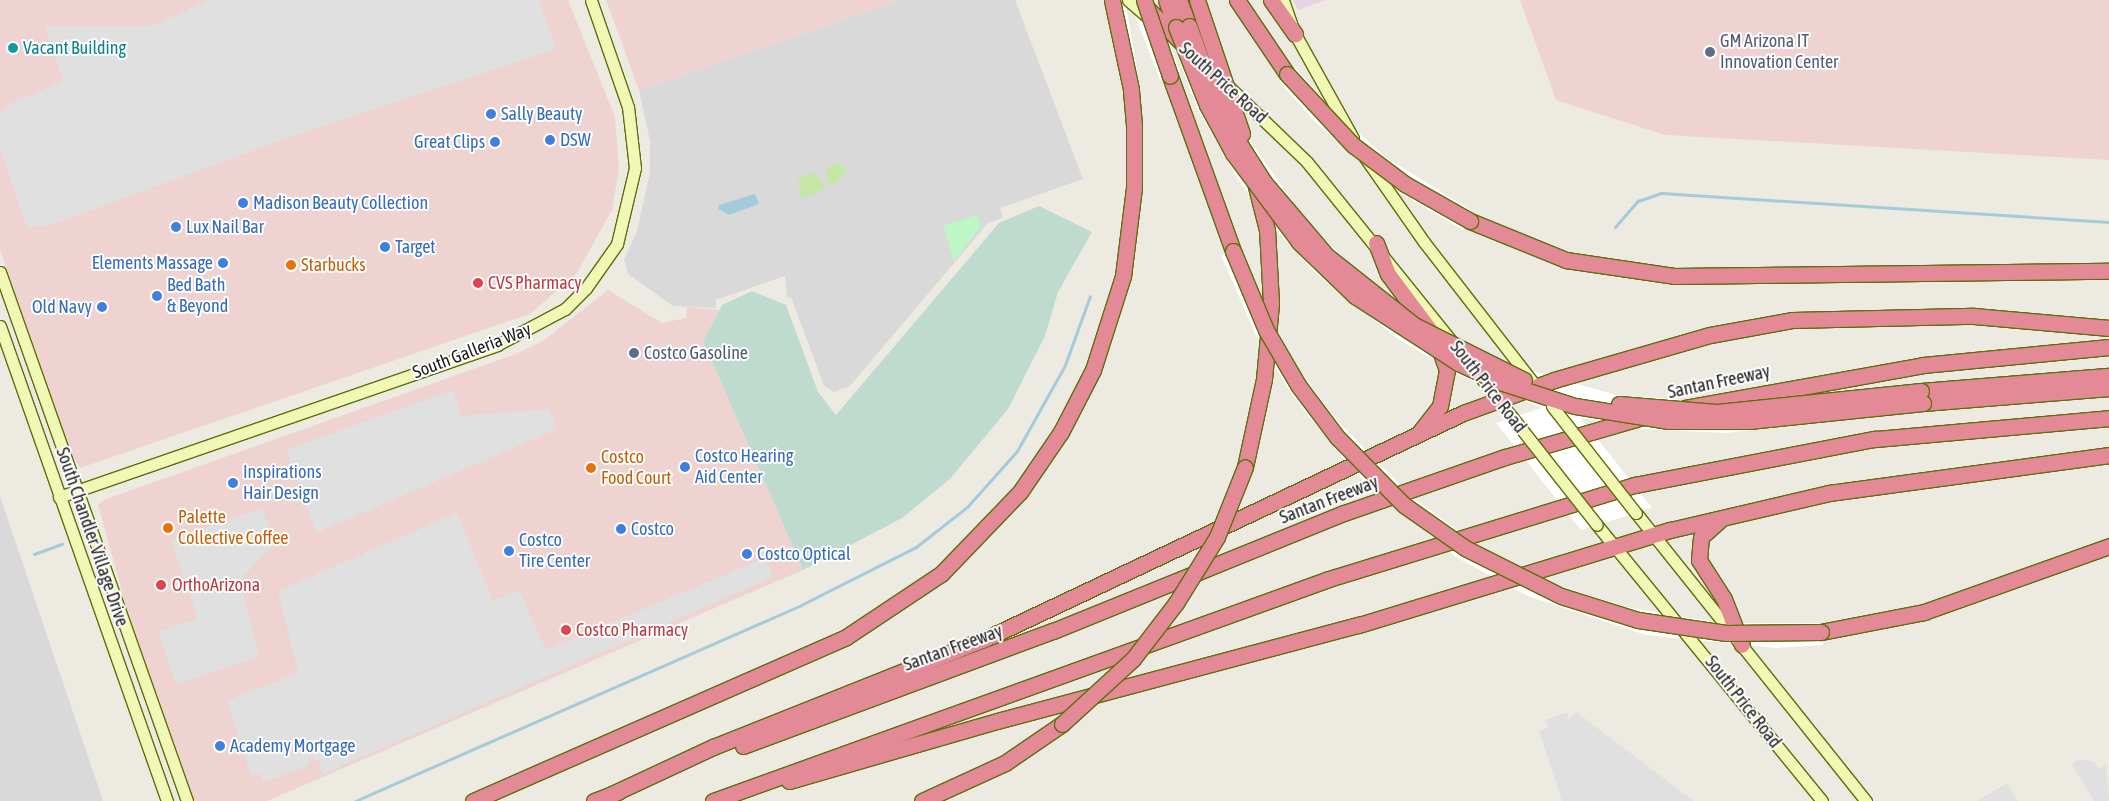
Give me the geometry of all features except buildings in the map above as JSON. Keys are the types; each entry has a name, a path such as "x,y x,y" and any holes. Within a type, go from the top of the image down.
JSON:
{"highway":[{"path":"473,801 846,637 941,574 998,518 1061,432 1105,337 1123,276 1132,216 1131,88 1112,0"},
{"path":"1139,0 1200,62"},
{"path":"1144,0 1232,251 1275,345 1337,438 1404,505 1466,548 1561,596 1638,620 1726,633 1821,632 1924,612 2109,546"},
{"path":"1166,0 1182,27 1228,122 1264,182 1306,233 1383,303 1479,361 1570,394 1666,411 1743,410 1922,397 2109,388"},
{"path":"1179,0 1182,27"},
{"path":"922,801 1004,763 1062,724 1133,659 1176,603 1217,537 1245,467 1264,379 1271,303 1267,230 1255,182 1197,0"},
{"path":"1237,0 1287,74 1353,145 1405,184 1470,221 1566,260 1674,276 2109,271"},
{"path":"1271,0 1295,34"},
{"path":"1376,243 1388,274 1435,337 1447,370 1440,406 1417,436"},
{"path":"610,795 713,746 985,639 1417,436 1536,386 1710,335 1792,320 1974,316 2109,328"},
{"name":"Santan Freeway","path":"594,801 1054,631 1344,513 1604,426 1827,380 2109,347"},
{"path":"1922,397 2109,376"},
{"path":"713,801 1329,579 1635,484 1875,438 2109,418"},
{"path":"720,801 997,721 1359,625 1654,534 1732,515 1877,485 2109,455"},
{"path":"1732,515 1706,528 1699,560 1724,599 1742,645"}],"main road":[{"name":"South Galleria Way","path":"58,497 497,345 565,308 586,288 617,244 635,168 628,106 591,0"},
{"name":"South Price Road","path":"1128,0 1284,138 1376,243 1597,526 1822,801"},
{"name":"South Price Road","path":"1283,0 1295,34 1383,186 1536,386 1866,801"},
{"name":"South Chandler Village Drive","path":"0,272 75,492 187,801"},
{"name":"South Chandler Village Drive","path":"0,326 58,497 167,801"}],"shaded area":[{"path":"0,0 568,0 615,117 619,169 612,210 577,273 530,314 80,468 69,450 0,250"},
{"path":"208,0 539,0 556,49 287,138 51,225 27,228 0,148 0,116 7,105 63,81 45,26 152,26"},
{"path":"606,0 901,0 639,90"},
{"path":"901,0 1015,0 1083,179 1000,208 1003,218 988,223 850,386 834,392 824,386 791,297 787,298 785,276 716,300 716,308 673,306 628,274 624,260 637,231 650,172 650,141 639,90"},
{"path":"1293,0 1326,0 1298,10"},
{"path":"1520,0 2109,0 2109,160 1665,135 1556,100"},
{"path":"608,290 662,323 686,318 687,307 719,310 703,341 803,570 267,801 194,801 131,624 98,505 106,499 516,354 543,341"},
{"path":"453,390 461,416 549,409 557,429 316,533 286,450"},
{"path":"0,496 103,801 0,801"},
{"path":"262,508 276,543 240,580 259,657 176,684 158,632 198,618 171,540"},
{"path":"457,513 493,601 519,590 546,650 765,558 773,577 323,774 319,762 309,757 308,766 264,782 260,774 251,776 227,701 298,673 278,591"},
{"path":"1567,712 1569,719 1576,712 1694,801 1562,801 1539,731 1548,728 1545,720"},
{"path":"2079,759 2094,762 2098,769 2106,765 2109,801 2094,801 2072,765"},
{"path":"2007,783 2018,801 1977,801"}],"green space":[{"path":"839,163 847,171 831,187 825,169"},
{"path":"816,172 826,188 801,199 798,179"},
{"path":"1039,206 1092,232 1058,292 1045,336 1008,409 950,479 902,518 803,570 703,341 722,305 752,291 786,305 818,392 836,415 999,223"},
{"path":"977,215 981,226 954,261 943,226"}],"water":[{"path":"755,194 759,204 729,215 718,209 719,205"}],"pier":[{"path":"1105,0 1125,0 1140,87 1124,90"},
{"path":"1129,0 1154,0 1180,72 1160,80"},
{"path":"1157,0 1188,0 1243,131 1304,218 1359,273 1432,326 1507,364 1616,395 1722,403 1920,383 1924,412 1725,433 1643,429 1581,418 1652,508 1581,530 1496,423 1542,408 1459,375 1398,339 1314,272 1269,222 1237,178 1197,108"},
{"path":"1295,67 1328,105 1384,156 1472,211 1463,230 1392,188 1314,121 1279,81"},
{"path":"1241,247 1264,304 1296,366 1335,418 1411,496 1479,546 1557,585 1626,607 1720,623 1820,623 1823,645 1776,648 1646,635 1528,596 1456,557 1355,473 1292,395 1255,333 1221,255"}],"waterway":[{"path":"1615,227 1638,201 1661,193 2109,222"},
{"path":"355,801 801,605 916,547 967,507 1017,451 1065,365 1090,296"},
{"path":"34,554 62,544"}],"place":[{"name":"Vacant Building","path":"13,48"},
{"name":"GM Arizona IT Innovation Center","path":"1710,52"},
{"name":"Sally Beauty","path":"491,114"},
{"name":"DSW","path":"550,140"},
{"name":"Great Clips","path":"495,142"},
{"name":"Madison Beauty Collection","path":"243,203"},
{"name":"Lux Nail Bar","path":"176,227"},
{"name":"Target","path":"385,247"},
{"name":"Elements Massage","path":"223,263"},
{"name":"Starbucks","path":"291,265"},
{"name":"CVS Pharmacy","path":"478,283"},
{"name":"Bed Bath & Beyond","path":"157,296"},
{"name":"Old Navy","path":"102,307"},
{"name":"Costco Gasoline","path":"634,353"},
{"name":"Costco Hearing Aid Center","path":"685,467"},
{"name":"Costco Food Court","path":"591,468"},
{"name":"Inspirations Hair Design","path":"233,483"},
{"name":"Palette Collective Coffee","path":"168,528"},
{"name":"Costco","path":"621,529"},
{"name":"Costco Tire Center","path":"509,551"},
{"name":"Costco Optical","path":"747,554"},
{"name":"OrthoArizona","path":"161,585"},
{"name":"Costco Pharmacy","path":"566,630"},
{"name":"Academy Mortgage","path":"220,746"}]}
